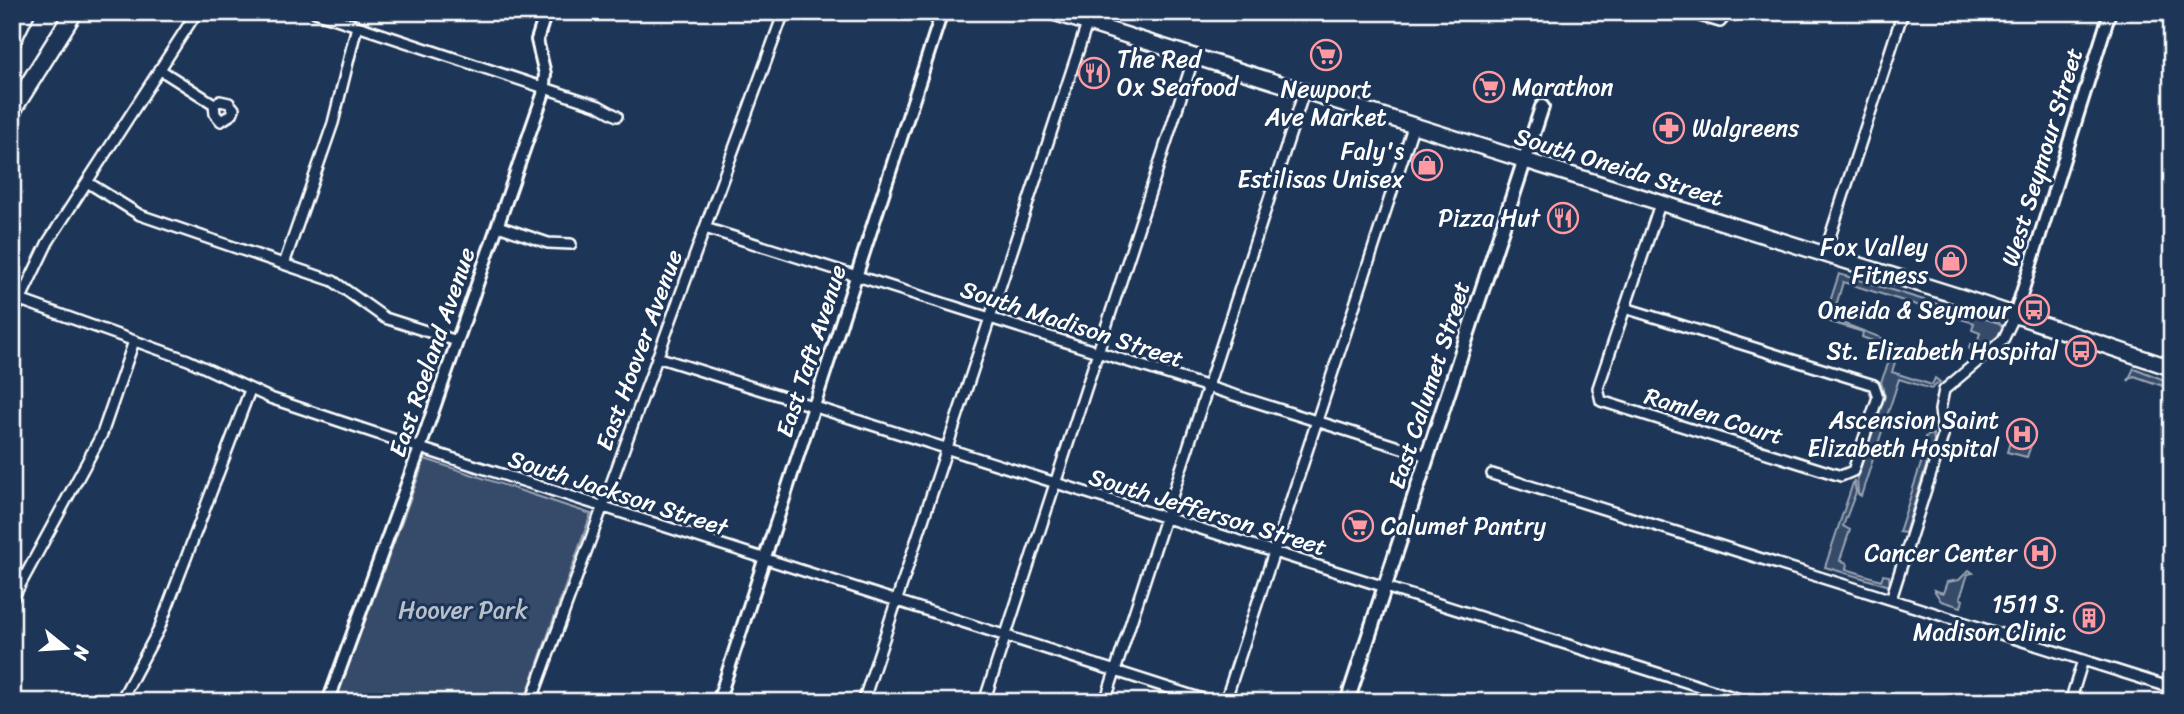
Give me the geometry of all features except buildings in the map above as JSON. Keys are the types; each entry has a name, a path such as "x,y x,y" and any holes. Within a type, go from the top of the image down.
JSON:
{"highway":[{"path":"12,41 26,12"},
{"path":"12,111 74,12"}],"main road":[{"name":"South Oneida Street","path":"1052,12 1089,18 1194,57 2015,315 2172,368"},
{"name":"East Calumet Street","path":"1347,702 1542,107"}],"street":[{"path":"12,317 43,250 197,12"},
{"path":"315,12 599,106 617,116"},
{"name":"East Roeland Avenue","path":"328,702 420,449 545,88 545,74 537,40 545,12"},
{"name":"East Hoover Avenue","path":"531,702 784,12"},
{"name":"East Taft Avenue","path":"718,702 942,12"},
{"path":"1686,12 1720,22 1729,12"},
{"path":"1824,255 1903,12"},
{"name":"West Seymour Street","path":"2015,315 2110,12"},
{"path":"863,702 1089,18"},
{"path":"284,264 333,123 357,26"},
{"path":"984,702 1194,57"},
{"path":"159,69 214,104"},
{"path":"1105,702 1304,92"},
{"path":"1225,702 1413,127"},
{"path":"87,182 140,215 337,283 385,318 457,341"},
{"name":"Ramlen Court","path":"1625,308 1874,385 1878,397 1853,471 1841,476 1601,401 1598,388 1660,204"},
{"path":"498,226 548,243 570,244"},
{"name":"South Madison Street","path":"705,228 1427,456"},
{"name":"South Jackson Street","path":"20,300 196,364 250,390 420,449 1212,702"},
{"path":"1891,599 1943,436 1940,410 1944,390 2003,340 2015,315"},
{"path":"12,600 102,433 134,341"},
{"name":"South Jefferson Street","path":"657,358 1748,702"},
{"path":"120,702 159,629 250,390"},
{"path":"1492,474 2172,688"},
{"path":"2070,702 2083,660"}],"green space":[{"path":"1839,274 1999,323 2003,327 1998,336 1974,355 1969,348 1970,344 1976,346 1980,333 1972,330 1974,323 1843,282 1832,319 1900,345 1892,372 1932,385 1935,378 1940,382 1931,389 1899,379 1861,496 1858,494 1857,478 1885,396 1881,382 1894,349 1862,337 1863,332 1824,320"},
{"path":"2134,368 2172,383 2172,389 2134,376 2128,381"},
{"path":"2029,431 2035,433 2027,457 2007,452 2013,432 2027,436"},
{"path":"1933,434 1934,441 1905,533 1899,532 1925,451 1925,437"},
{"name":"Hoover Park","path":"425,459 591,514 524,702 335,702"},
{"path":"1854,480 1856,492 1843,526 1850,530 1840,560 1847,563 1846,569 1881,580 1883,575 1889,576 1890,586 1825,567"},
{"path":"1969,570 1973,573 1968,574 1960,598 1963,600 1961,607 1941,601 1934,590 1943,593 1947,582 1959,580"}],"place":[{"name":"Newport Ave Market","path":"1326,55"},
{"name":"The Red Ox Seafood","path":"1094,73"},
{"name":"Marathon","path":"1489,87"},
{"name":"Walgreens","path":"1669,128"},
{"name":"Faly's Estilisas Unisex","path":"1427,165"},
{"name":"Pizza Hut","path":"1563,218"},
{"name":"Fox Valley Fitness","path":"1951,261"},
{"name":"Oneida & Seymour","path":"2034,310"},
{"name":"St. Elizabeth Hospital","path":"2081,351"},
{"name":"Ascension Saint Elizabeth Hospital","path":"2022,434"},
{"name":"Calumet Pantry","path":"1358,526"},
{"name":"Cancer Center","path":"2040,553"},
{"name":"1511 S. Madison Clinic","path":"2089,618"}]}
